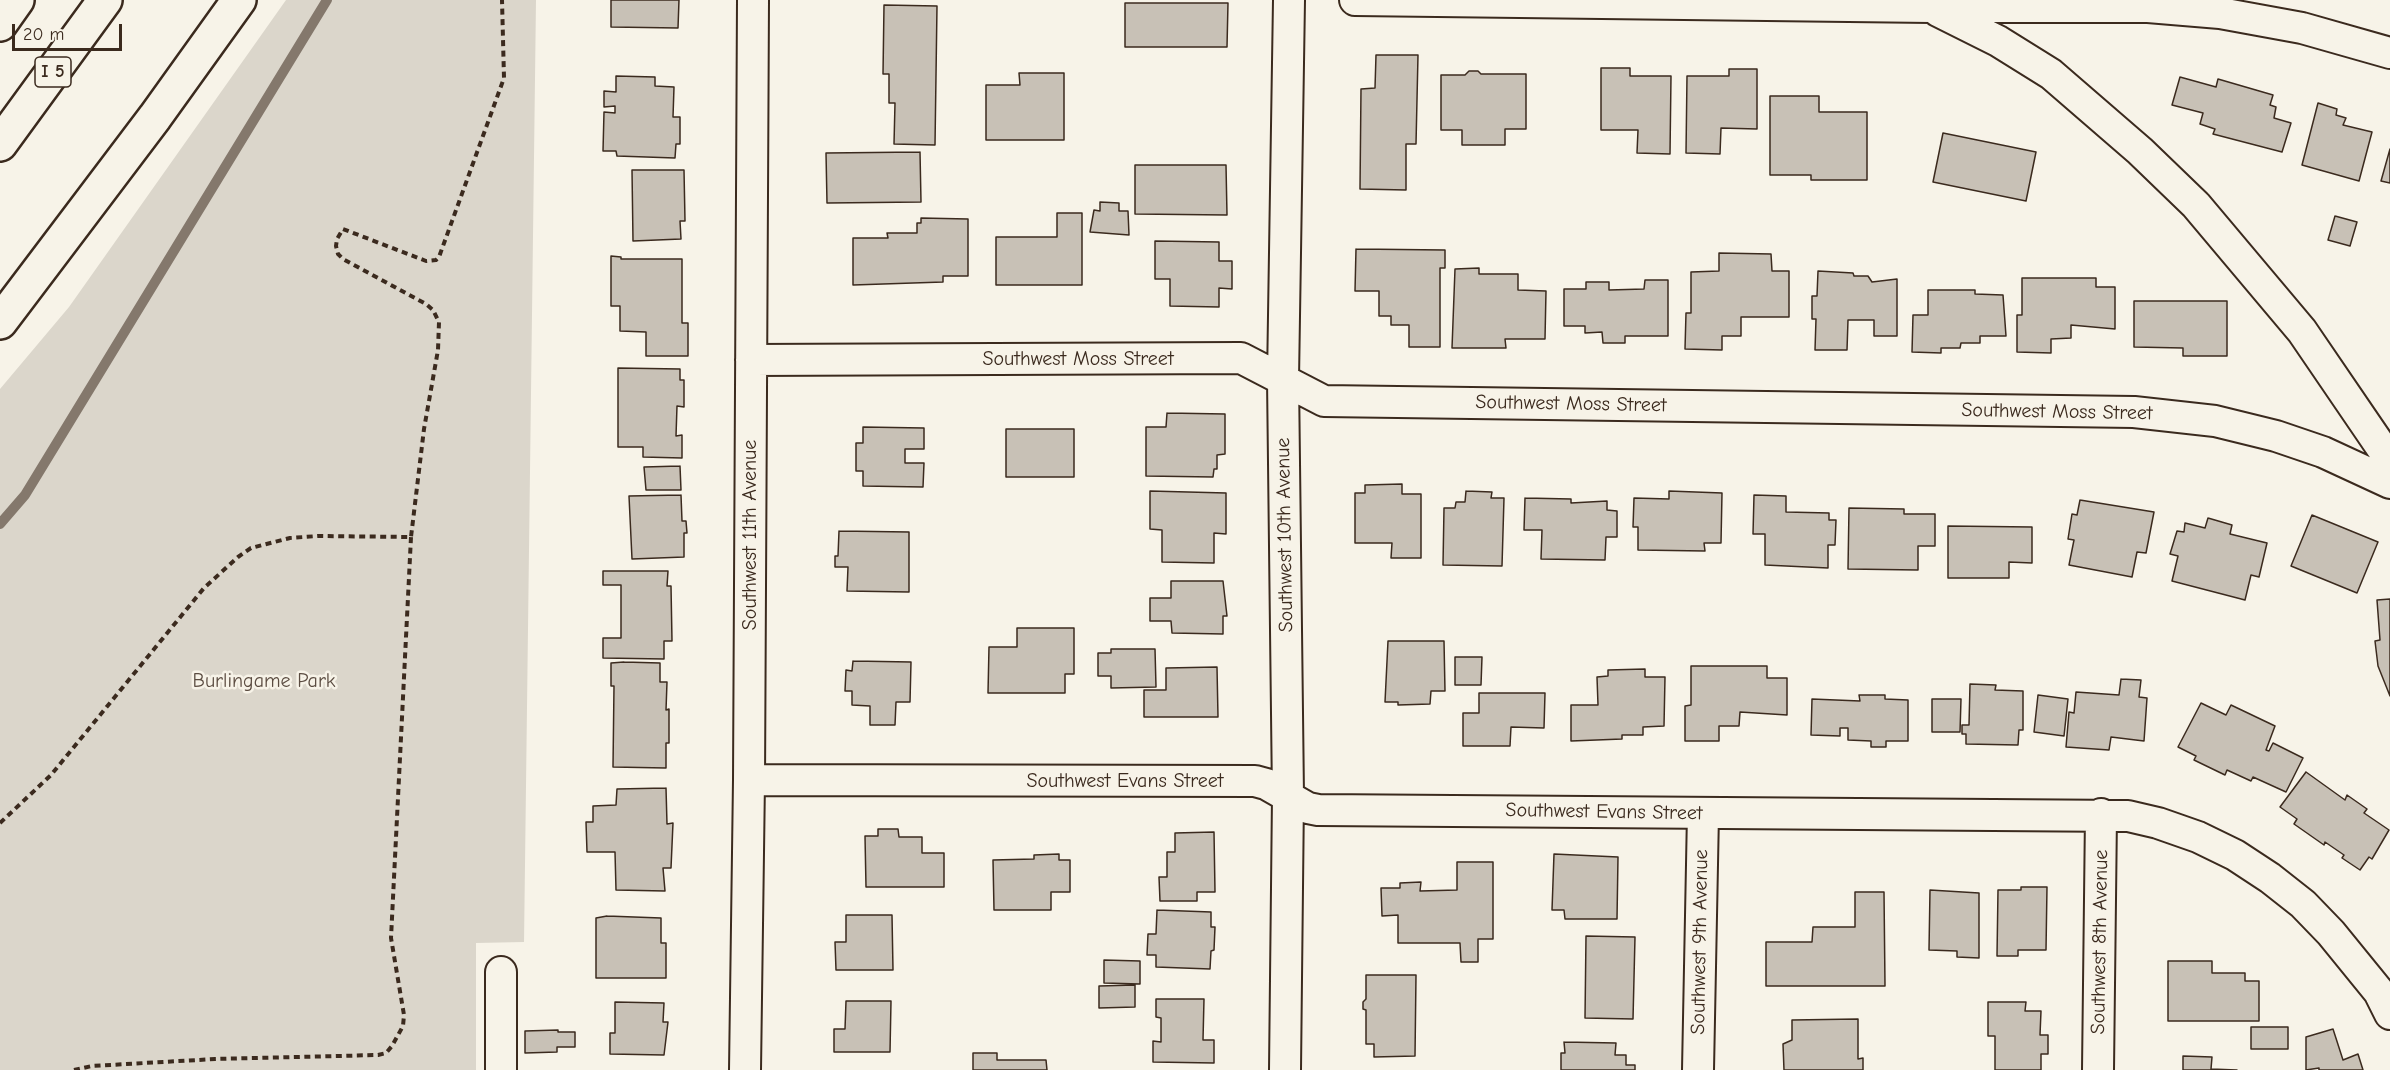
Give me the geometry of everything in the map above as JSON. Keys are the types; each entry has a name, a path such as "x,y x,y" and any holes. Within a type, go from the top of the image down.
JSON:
{"highway":[{"path":"0,24 17,0"},
{"name":"I 5","path":"0,144 105,0"},
{"path":"0,322 155,117 239,0"}],"street":[{"name":"Southwest 11th Avenue","path":"745,1070 749,780 753,0"},
{"name":"Southwest 10th Avenue","path":"1285,1070 1288,796 1282,379 1289,0"},
{"path":"1355,0 2148,7 2220,13 2302,28 2390,53"},
{"path":"1926,4 1998,41 2051,74 2140,151 2196,205 2302,331 2390,460"},
{"name":"Southwest Moss Street","path":"752,360 1241,358 1324,401 2134,412 2215,421 2276,436 2323,452 2390,483"},
{"name":"Southwest Evans Street","path":"749,780 1255,781 1308,808 1318,810 2128,816 2158,823 2198,837 2235,855 2270,878 2303,904 2331,933 2379,992 2390,1014"},
{"name":"Southwest 9th Avenue","path":"1698,1070 1703,813"},
{"name":"Southwest 8th Avenue","path":"2098,1070 2101,814"},
{"path":"501,972 501,1070"}],"path":[{"path":"74,1070 92,1066 215,1059 378,1055 386,1053 393,1046 403,1026 404,1015 391,938 411,537 424,429 438,350 439,322 433,310 426,304 343,259 338,254 336,246 343,229 426,261 436,260 439,257 504,78 502,0"},
{"path":"0,823 51,775 204,588 238,557 251,548 291,538 411,537"}],"green space":[{"name":"Burlingame Park","path":"286,0 536,0 524,942 476,943 476,1070 0,1070 0,389 69,307"}],"building":[{"path":"611,0 679,0 678,28 611,27"},
{"path":"1125,3 1228,3 1227,47 1125,47"},
{"path":"884,5 937,6 935,145 894,144 895,103 889,103 889,74 883,74"},
{"path":"1376,55 1418,55 1416,144 1406,144 1406,190 1360,189 1361,89 1375,88"},
{"path":"1601,68 1630,68 1630,76 1671,76 1670,154 1637,153 1638,130 1601,130"},
{"path":"1729,69 1757,69 1757,129 1721,128 1720,154 1686,153 1687,76 1729,76"},
{"path":"1469,71 1478,71 1481,74 1526,74 1526,129 1505,129 1505,145 1462,145 1462,130 1441,130 1441,75 1465,75"},
{"path":"1019,73 1064,73 1064,140 986,140 986,85 1020,85"},
{"path":"616,76 655,77 655,86 674,87 673,117 680,117 680,144 676,144 675,158 617,156 616,151 603,151 604,112 615,113 615,106 604,107 604,91 616,92"},
{"path":"2180,77 2216,87 2218,79 2273,95 2270,105 2276,107 2274,118 2291,123 2282,152 2213,134 2215,129 2200,124 2203,113 2172,105"},
{"path":"1770,96 1819,96 1819,112 1867,112 1867,180 1811,180 1811,175 1770,175"},
{"path":"2318,103 2337,109 2336,115 2346,118 2343,125 2372,132 2359,181 2302,165"},
{"path":"1943,133 2036,152 2026,201 1933,182"},
{"path":"2390,149 2390,183 2381,181"},
{"path":"920,152 921,202 827,203 826,153"},
{"path":"1135,165 1226,165 1227,215 1135,214"},
{"path":"632,170 684,170 685,221 680,221 681,239 633,241"},
{"path":"1100,202 1119,203 1119,211 1128,211 1129,235 1090,232 1094,210 1100,211"},
{"path":"1057,213 1082,213 1082,285 996,285 996,237 1057,237"},
{"path":"2335,216 2357,222 2350,246 2328,240"},
{"path":"921,218 968,219 968,276 943,276 943,282 853,285 853,238 888,238 887,233 917,233 917,223 921,223"},
{"path":"1155,241 1219,242 1219,261 1232,261 1232,289 1219,288 1219,307 1170,306 1170,279 1155,279"},
{"path":"1356,249 1445,250 1445,268 1440,268 1440,347 1409,347 1409,325 1391,325 1391,316 1379,316 1379,291 1355,291"},
{"path":"1719,253 1771,254 1772,271 1789,271 1789,317 1741,317 1741,336 1722,336 1722,350 1685,349 1686,313 1691,313 1691,272 1719,271"},
{"path":"611,256 621,257 621,259 682,259 682,323 688,323 688,356 646,356 646,332 620,331 620,306 611,306"},
{"path":"1479,268 1479,274 1518,274 1518,290 1546,291 1545,339 1505,339 1506,348 1452,348 1455,269"},
{"path":"1818,271 1868,276 1872,282 1897,279 1897,336 1874,336 1874,320 1848,320 1847,350 1815,350 1816,319 1812,319 1812,296 1817,296"},
{"path":"2022,278 2096,278 2096,287 2115,287 2115,329 2071,325 2071,338 2051,339 2051,353 2017,352 2017,315 2022,315"},
{"path":"1645,280 1668,280 1668,336 1625,336 1625,343 1603,343 1602,332 1585,333 1585,326 1564,326 1564,289 1586,289 1586,282 1609,282 1609,290 1644,289"},
{"path":"1928,290 1975,290 1975,294 2003,295 2006,336 1980,336 1980,343 1961,343 1960,348 1941,348 1941,353 1912,352 1913,315 1928,315"},
{"path":"2134,301 2227,301 2227,356 2183,356 2183,348 2134,347"},
{"path":"618,368 680,369 680,380 684,380 684,407 677,406 676,436 682,435 682,458 643,457 643,447 618,447"},
{"path":"1167,413 1225,414 1225,454 1217,455 1217,469 1214,469 1213,477 1146,476 1146,427 1166,427"},
{"path":"863,427 924,428 924,449 905,449 905,463 924,463 923,487 863,486 863,471 856,471 856,443 863,443"},
{"path":"1006,429 1074,429 1074,477 1006,477"},
{"path":"680,466 681,490 646,490 644,467"},
{"path":"1402,484 1402,494 1421,494 1421,558 1391,558 1392,543 1355,543 1355,493 1365,493 1365,485"},
{"path":"1150,491 1226,493 1226,534 1214,533 1214,563 1162,562 1162,530 1150,529"},
{"path":"1466,491 1492,492 1491,498 1504,498 1502,566 1443,565 1444,508 1455,508 1456,502 1465,502"},
{"path":"1669,491 1722,493 1721,543 1704,543 1705,551 1638,550 1638,527 1633,527 1634,498 1669,499"},
{"path":"681,495 682,521 686,521 687,533 684,533 684,557 632,559 629,496"},
{"path":"1754,495 1786,496 1786,512 1829,513 1829,520 1836,520 1835,545 1828,545 1828,568 1765,565 1765,534 1753,534"},
{"path":"1525,498 1571,499 1571,503 1607,501 1607,510 1617,511 1617,537 1606,537 1605,560 1541,559 1542,530 1524,530"},
{"path":"2080,500 2154,512 2146,553 2137,552 2132,577 2069,565 2074,540 2068,539 2072,514 2077,515"},
{"path":"1849,508 1904,509 1904,514 1935,514 1935,546 1918,546 1918,570 1848,569"},
{"path":"2312,515 2378,542 2357,593 2291,566"},
{"path":"2208,518 2232,525 2230,534 2267,543 2259,577 2251,575 2245,600 2172,581 2178,556 2170,554 2177,531 2184,532 2185,523 2205,528"},
{"path":"1948,526 2032,527 2032,563 2009,562 2009,578 1948,578"},
{"path":"839,531 909,532 909,592 847,591 848,567 835,567"},
{"path":"603,571 668,571 667,586 671,586 672,641 664,641 664,659 603,658 603,638 621,638 621,585 603,585"},
{"path":"1171,581 1223,581 1227,616 1223,616 1223,634 1172,633 1171,621 1150,621 1150,598 1171,598"},
{"path":"2390,599 2390,696 2378,666 2375,641 2380,640 2377,600"},
{"path":"1017,628 1074,628 1074,674 1065,674 1065,693 988,693 989,647 1017,647"},
{"path":"1388,641 1444,641 1445,691 1431,691 1430,704 1398,705 1398,702 1385,702"},
{"path":"1111,649 1155,649 1156,687 1111,688 1111,676 1098,676 1098,653 1111,653"},
{"path":"1455,657 1482,657 1481,685 1455,685"},
{"path":"853,661 911,662 910,702 896,702 895,725 870,725 870,706 852,705 852,691 845,691 846,670 852,671"},
{"path":"611,663 660,663 660,682 667,682 666,710 669,709 666,768 613,767 614,686 611,686"},
{"path":"1691,666 1767,666 1767,678 1787,678 1787,715 1740,712 1739,726 1719,726 1719,741 1685,741 1685,706 1691,705"},
{"path":"1217,667 1218,717 1144,717 1144,690 1166,690 1166,668"},
{"path":"1645,669 1645,677 1665,677 1664,726 1643,727 1643,735 1622,735 1622,739 1571,741 1571,705 1598,705 1597,677 1608,676 1608,670"},
{"path":"2121,679 2141,680 2139,697 2147,698 2144,741 2111,737 2109,750 2066,747 2069,712 2074,713 2076,692 2119,695"},
{"path":"1970,684 1996,685 1995,690 2023,691 2023,730 2019,730 2018,745 1966,744 1966,734 1962,734 1962,725 1969,725"},
{"path":"1479,693 1545,693 1544,728 1511,727 1510,746 1463,746 1463,713 1479,713"},
{"path":"1859,695 1885,695 1885,699 1908,700 1908,741 1886,741 1886,747 1871,747 1871,741 1848,740 1848,728 1840,728 1840,736 1811,735 1812,699 1860,701"},
{"path":"2038,695 2068,699 2064,736 2034,732"},
{"path":"1932,699 1961,699 1960,732 1932,732"},
{"path":"2201,703 2226,715 2231,705 2275,726 2266,750 2269,751 2273,743 2303,758 2286,792 2253,777 2251,781 2227,770 2225,775 2194,760 2196,756 2178,747"},
{"path":"2306,772 2345,800 2347,795 2367,809 2364,813 2389,830 2372,859 2369,857 2360,870 2342,858 2344,855 2325,842 2324,845 2294,824 2297,819 2280,807"},
{"path":"666,788 667,824 673,823 671,868 663,868 665,891 616,890 615,852 587,852 586,822 593,822 593,806 616,805 617,789"},
{"path":"878,829 898,829 899,837 922,837 922,853 944,853 944,887 866,887 865,836 878,836"},
{"path":"1214,832 1215,892 1197,892 1197,901 1160,901 1159,877 1167,877 1167,852 1175,852 1175,833"},
{"path":"1059,854 1059,860 1070,860 1070,892 1051,892 1051,910 994,910 993,860 1034,859 1034,855"},
{"path":"1554,854 1618,857 1617,919 1565,919 1564,910 1552,910"},
{"path":"1457,862 1493,862 1493,939 1478,939 1478,962 1461,962 1460,943 1398,943 1398,915 1382,916 1381,888 1400,888 1400,883 1421,882 1420,891 1457,890"},
{"path":"2021,887 2047,887 2046,950 2018,950 2018,956 1997,956 1998,890 2021,890"},
{"path":"1930,890 1979,893 1979,958 1957,957 1957,951 1929,950"},
{"path":"1855,892 1884,892 1885,986 1766,986 1766,942 1812,942 1813,927 1855,927"},
{"path":"1157,910 1211,912 1211,927 1215,927 1210,969 1156,967 1156,955 1147,955 1148,934 1156,934"},
{"path":"846,915 892,915 893,970 836,970 835,942 846,942"},
{"path":"607,916 661,918 661,943 666,943 666,978 596,978 596,918"},
{"path":"1586,936 1635,937 1633,1019 1585,1018"},
{"path":"1104,960 1140,961 1140,984 1104,983"},
{"path":"2168,961 2212,961 2212,973 2245,973 2245,981 2259,981 2259,1021 2168,1021"},
{"path":"1366,975 1416,975 1415,1056 1374,1057 1374,1044 1366,1044 1366,1010 1363,1009 1363,1002 1366,999"},
{"path":"1135,985 1135,1007 1099,1008 1099,986"},
{"path":"1156,999 1204,999 1203,1040 1214,1040 1214,1063 1153,1062 1153,1041 1161,1042 1161,1018 1156,1017"},
{"path":"846,1001 891,1001 890,1052 834,1052 834,1029 845,1029"},
{"path":"615,1002 664,1003 663,1022 668,1022 664,1055 610,1054 610,1033 615,1033"},
{"path":"1988,1002 2026,1002 2025,1011 2041,1011 2040,1035 2048,1035 2048,1054 2041,1054 2041,1070 1995,1070 1995,1036 1988,1036"},
{"path":"1858,1019 1858,1059 1863,1058 1863,1070 1784,1070 1783,1044 1792,1040 1792,1020"},
{"path":"2251,1027 2288,1027 2288,1049 2251,1049"},
{"path":"2333,1029 2343,1060 2358,1054 2363,1070 2319,1070 2319,1068 2306,1070 2306,1037"},
{"path":"558,1030 558,1032 575,1032 575,1047 557,1047 557,1052 525,1053 525,1031"},
{"path":"1564,1042 1616,1043 1615,1055 1626,1055 1626,1065 1635,1065 1635,1070 1561,1070 1561,1053 1565,1053"},
{"path":"973,1053 997,1053 997,1060 1046,1060 1047,1070 973,1070"},
{"path":"2183,1056 2212,1057 2211,1069 2237,1070 2183,1070"}],"waterway":[{"path":"0,524 25,495 327,0"}]}
